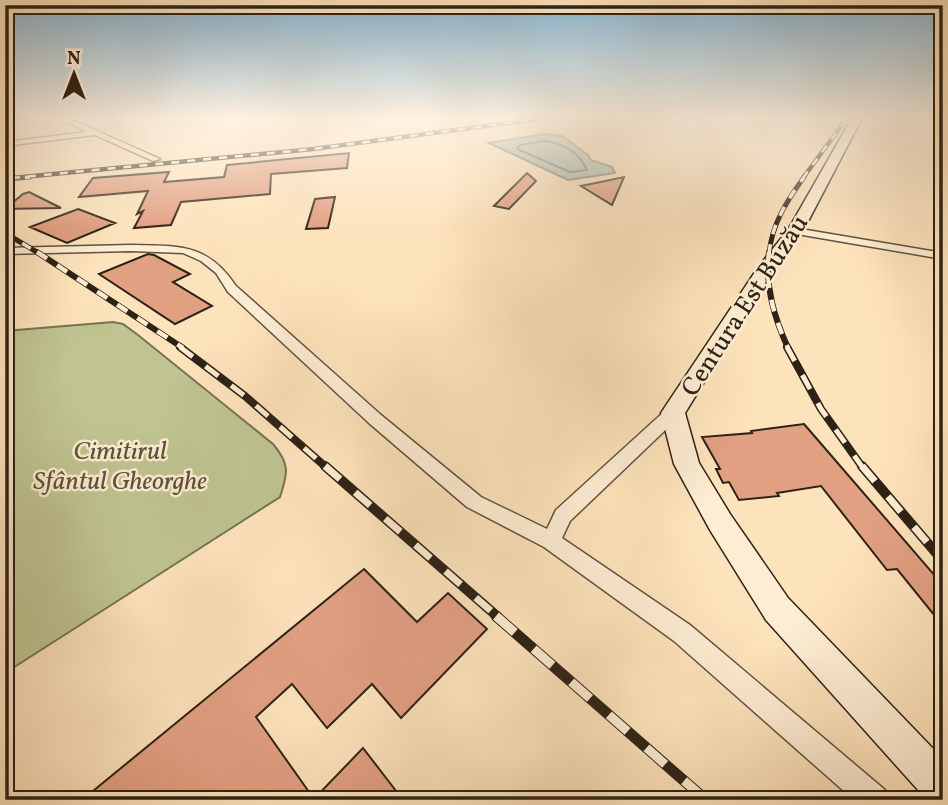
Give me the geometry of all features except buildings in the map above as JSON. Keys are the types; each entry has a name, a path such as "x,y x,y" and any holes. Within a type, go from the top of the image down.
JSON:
{"main road":[{"name":"Centura Est Buzău","path":"837,156 796,231 765,270 673,413 687,464 777,609 943,788"}],"street":[{"path":"148,156 156,159"},
{"path":"796,231 943,256"},
{"path":"5,251 145,248 186,250 205,259 219,271 232,289 375,419 474,502 551,541 682,633 875,800"},
{"path":"551,541 564,516 673,413"}],"green space":[{"name":"Cimitirul Sfântul Gheorghe","path":"113,322 123,324 138,335 273,444 285,463 283,489 280,497 5,673 5,331"}],"water":[{"path":"516,156 588,156 591,160 612,167 615,173 568,180"}],"railway":[{"path":"12,178 245,156"},
{"path":"803,178 819,156"},
{"path":"5,179 30,177"},
{"path":"769,254 777,222 804,177"},
{"path":"5,233 40,254"},
{"path":"37,252 183,348"},
{"path":"769,252 768,277 772,302 788,348"},
{"path":"180,347 245,396 327,468"},
{"path":"787,347 821,409 863,468"},
{"path":"325,466 498,617"},
{"path":"862,466 943,561"},
{"path":"496,616 706,800"}]}
